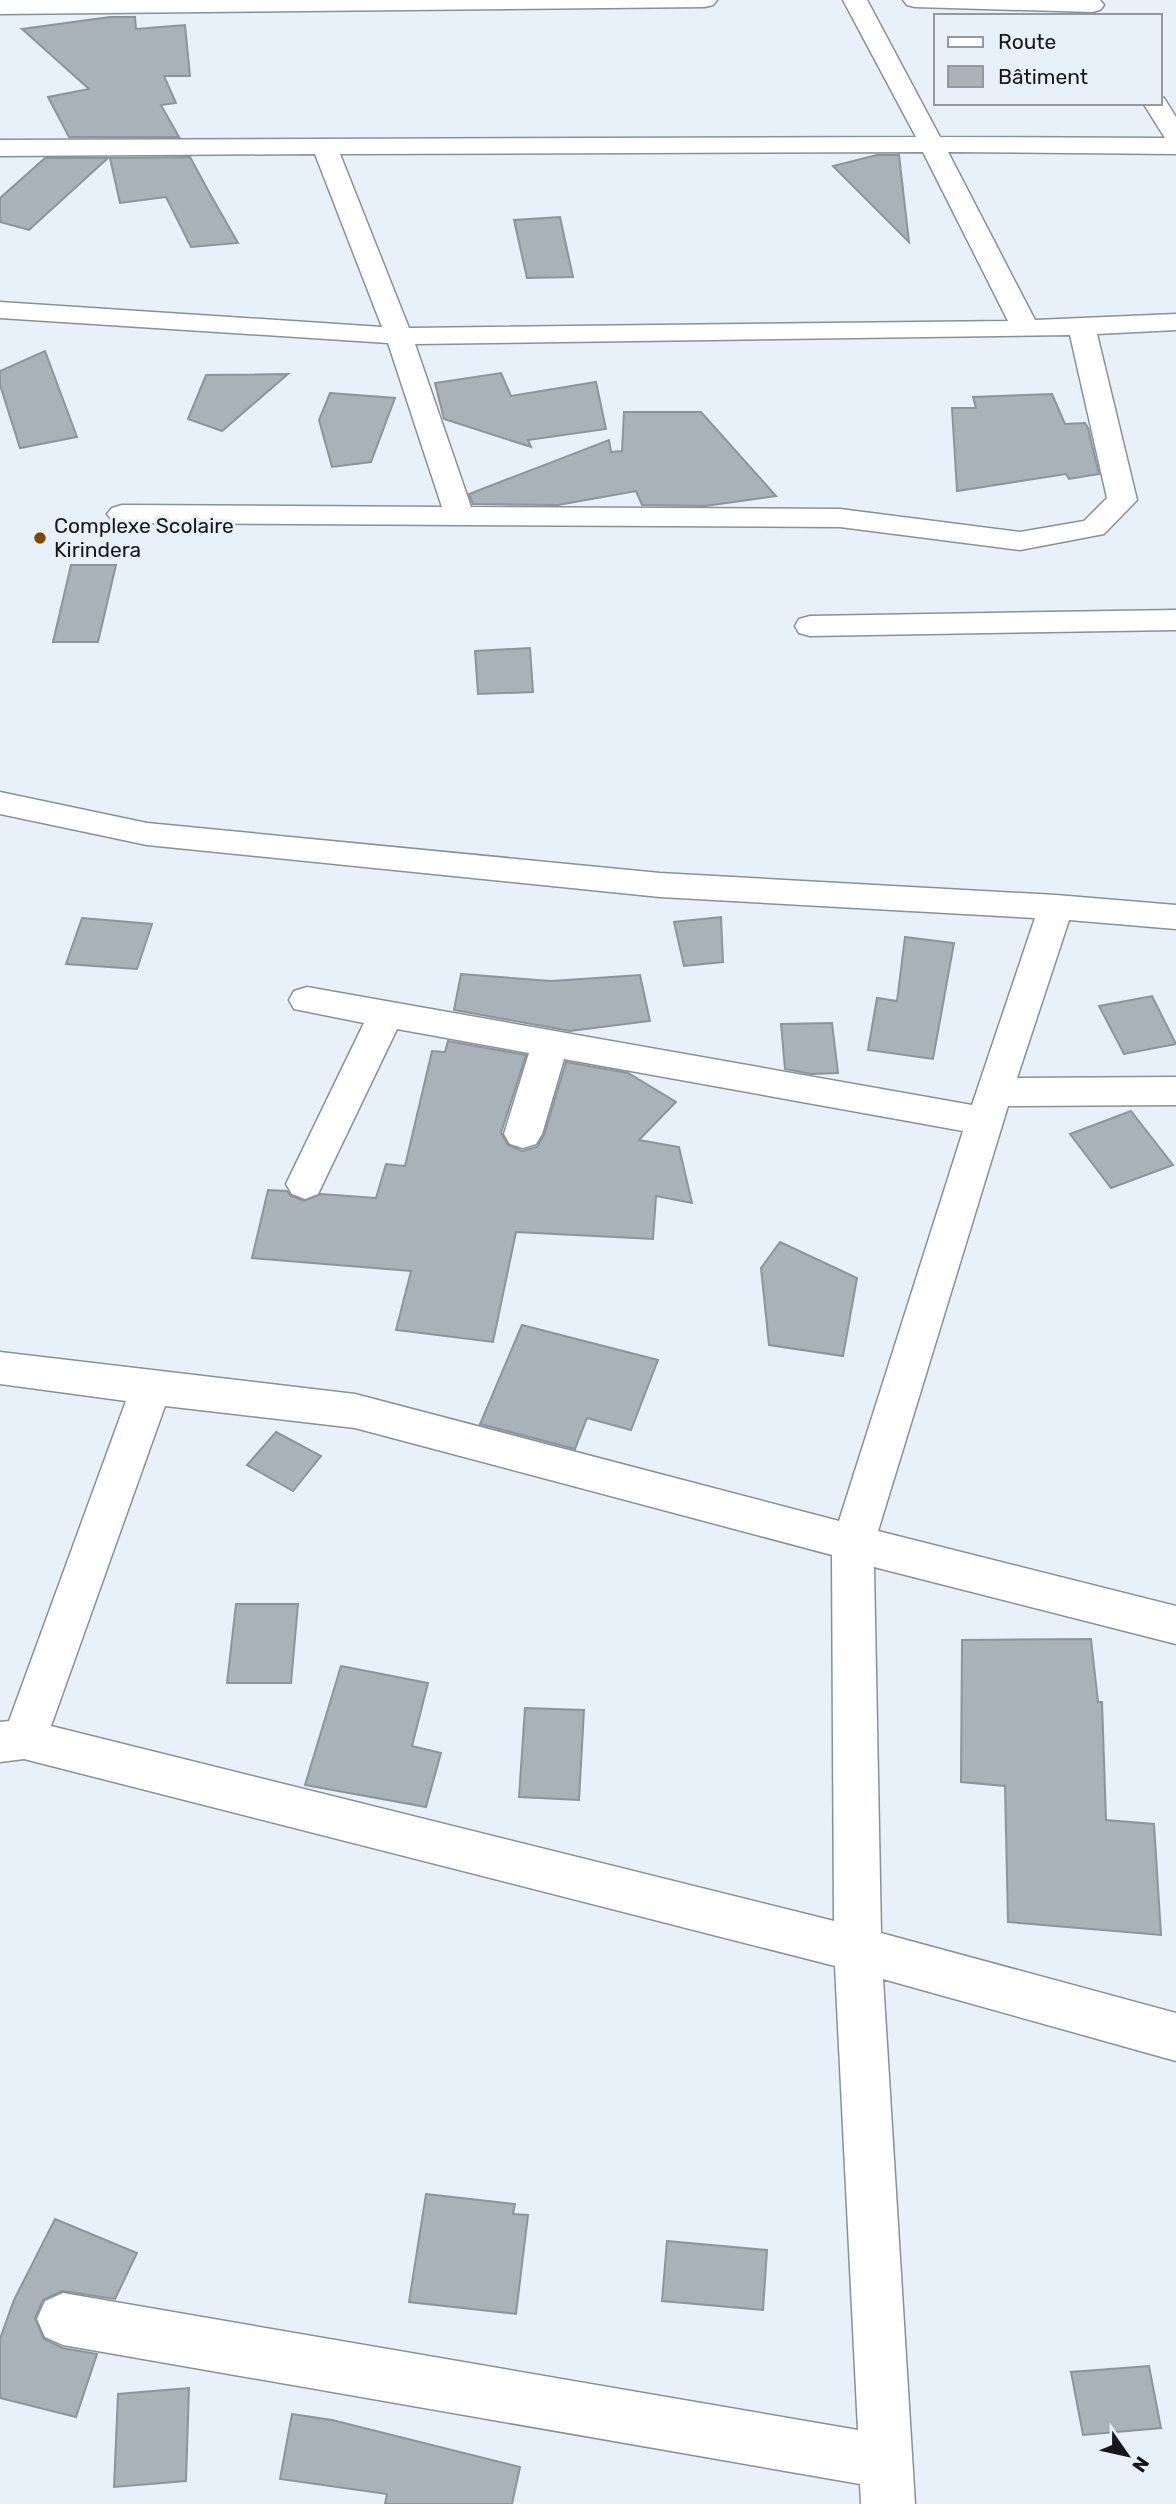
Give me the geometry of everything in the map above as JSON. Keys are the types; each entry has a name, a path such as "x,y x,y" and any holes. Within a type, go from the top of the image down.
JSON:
{"street":[{"path":"0,7 705,0"},
{"path":"855,0 1026,329"},
{"path":"915,0 1093,7"},
{"path":"1156,105 1176,136"},
{"path":"0,148 932,144 1176,146"},
{"path":"324,146 400,336 460,517"},
{"path":"0,310 400,336 1026,329 1176,322"},
{"path":"122,514 839,518 1020,541 1094,528 1122,500 1082,326"},
{"path":"810,626 1176,620"},
{"path":"0,803 148,834 660,885 1056,907 1176,917"},
{"path":"63,2319 888,2483 858,1950 853,1543 1056,907"},
{"path":"307,1000 550,1044 990,1107 1176,1091"},
{"path":"305,1184 386,1014"},
{"path":"523,1134 550,1044"},
{"path":"0,1368 355,1411 853,1543 1176,1625"},
{"path":"151,1388 12,1740 858,1950 1176,2037"}],"building":[{"path":"110,17 135,17 136,29 185,25 190,76 164,76 176,103 161,105 179,137 69,137 48,97 89,89 22,29"},
{"path":"877,155 899,155 909,242 833,166"},
{"path":"190,157 238,243 191,247 166,197 120,203 110,158"},
{"path":"45,158 108,158 29,230 0,222 0,198"},
{"path":"560,217 573,277 527,278 514,220"},
{"path":"45,351 77,437 20,448 0,385 0,371"},
{"path":"501,373 511,396 596,382 606,429 528,440 531,447 444,419 435,383"},
{"path":"288,374 222,431 188,419 206,375"},
{"path":"330,393 395,398 371,462 332,467 319,420"},
{"path":"1052,394 1065,424 1085,423 1088,428 1099,474 1069,479 1066,474 957,491 952,408 976,408 973,397"},
{"path":"624,412 701,412 776,496 705,506 642,505 636,491 558,505 473,504 469,494 609,440 611,452 622,451"},
{"path":"71,565 116,565 98,642 53,642"},
{"path":"530,648 533,692 478,694 475,651"},
{"path":"721,917 723,962 684,966 674,922"},
{"path":"82,918 152,924 137,969 66,964"},
{"path":"905,937 954,943 933,1059 868,1050 877,998 897,1001"},
{"path":"461,974 551,981 640,975 650,1021 570,1031 454,1010"},
{"path":"1152,996 1176,1044 1124,1054 1099,1006"},
{"path":"832,1023 838,1073 811,1074 785,1069 781,1024"},
{"path":"448,1041 526,1055 501,1133 508,1145 522,1151 537,1147 544,1135 566,1062 628,1073 676,1102 639,1140 679,1147 692,1203 656,1196 653,1239 516,1232 493,1342 396,1330 411,1271 252,1258 268,1190 287,1191 291,1196 304,1201 321,1194 376,1198 386,1164 405,1166 432,1051 445,1052"},
{"path":"1131,1111 1173,1165 1111,1188 1070,1134"},
{"path":"780,1242 857,1278 843,1356 769,1345 761,1268"},
{"path":"522,1325 658,1360 631,1430 587,1418 575,1449 480,1424"},
{"path":"276,1432 321,1456 293,1491 247,1465"},
{"path":"236,1604 298,1604 291,1683 227,1683"},
{"path":"1091,1639 1098,1702 1102,1702 1106,1820 1154,1824 1161,1935 1008,1922 1005,1786 961,1782 962,1640"},
{"path":"341,1666 428,1683 412,1746 441,1753 426,1807 305,1785"},
{"path":"525,1708 584,1710 579,1800 519,1797"},
{"path":"426,2194 515,2204 513,2214 528,2215 516,2314 409,2302"},
{"path":"55,2219 137,2253 115,2299 62,2291 43,2300 35,2318 44,2339 63,2348 97,2354 76,2417 0,2398 0,2339 14,2300"},
{"path":"667,2241 767,2250 763,2310 662,2301"},
{"path":"1149,2366 1161,2428 1083,2435 1071,2372"},
{"path":"189,2388 186,2481 114,2487 118,2394"},
{"path":"292,2414 332,2420 520,2467 512,2504 385,2504 387,2494 280,2479"}],"place":[{"name":"Complexe Scolaire Kirindera","path":"40,538"}]}
